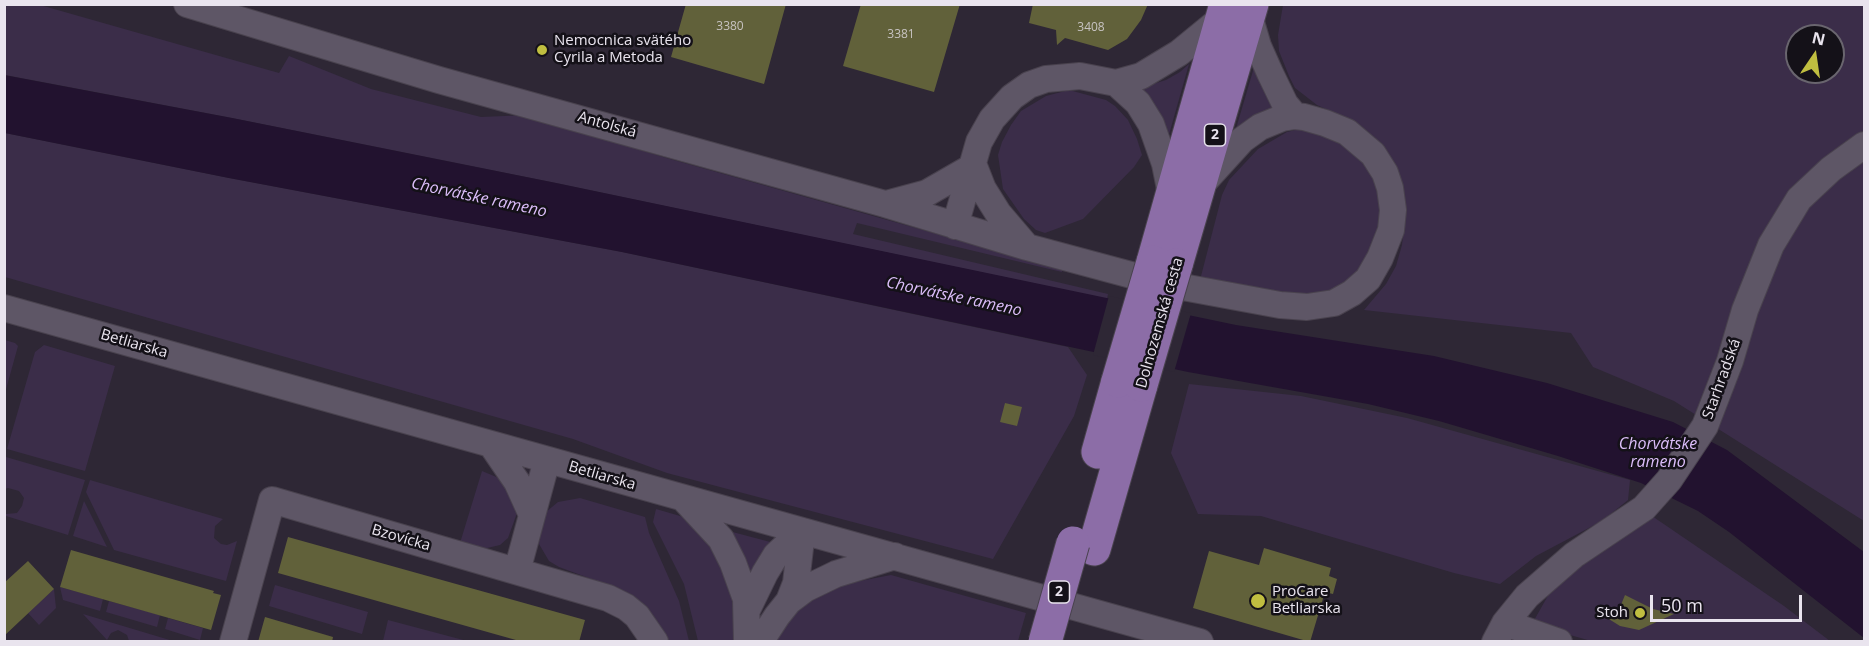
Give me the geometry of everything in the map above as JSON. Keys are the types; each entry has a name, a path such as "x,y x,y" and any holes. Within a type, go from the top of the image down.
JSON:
{"main road":[{"name":"Dolnozemská cesta","path":"1068,642 1084,546 1238,10"},
{"name":"Dolnozemská cesta","path":"1045,642 1084,546"}],"street":[{"name":"Antolská","path":"187,4 439,80 885,204 1027,247 1161,283 1280,305 1307,307 1334,303 1343,299 1368,279 1386,245 1393,218 1390,188 1379,162 1358,139 1325,123 1295,116"},
{"path":"1116,83 1140,76 1165,63 1238,10 1285,104 1295,116"},
{"path":"955,226 979,142 985,131 1003,105 1022,90 1046,79 1066,76 1093,77 1116,83 1138,103 1151,124 1165,164 1186,190 1260,127 1282,118 1295,116"},
{"name":"Starhradská","path":"1500,632 1527,596 1574,555 1644,508 1669,480 1705,426 1730,361 1745,310 1771,245 1799,199 1831,169 1864,145"},
{"path":"885,204 927,192 974,166"},
{"path":"974,166 983,189 998,213 1027,247"},
{"name":"Betliarska","path":"4,308 1200,642"},
{"path":"491,444 517,482 532,515"},
{"path":"517,571 547,460"},
{"path":"684,499 721,539 743,588 747,610 747,642"},
{"name":"Bzovícka","path":"233,642 272,500 596,594 619,603 637,616 655,642"},
{"path":"747,610 776,555 802,531"},
{"path":"789,601 798,575 802,531"},
{"path":"760,642 765,631 789,601 805,589 819,581 895,556"},
{"path":"1500,632 1559,642"}],"shaded area":[{"path":"4,5 40,5 279,73 289,56 371,89 481,117 528,115 663,157 1062,269 1062,272 857,223 853,234 1108,294 1107,299 556,183 5,75"},
{"path":"1283,5 1864,5 1864,521 1674,401 1593,367 1571,333 1364,310 1386,284 1396,266 1402,245 1405,216 1403,186 1393,161 1375,138 1356,123 1317,105 1295,88 1279,51 1278,35"},
{"path":"1189,64 1168,138 1140,88 1166,80"},
{"path":"1255,64 1281,112 1235,132"},
{"path":"1069,90 1106,100 1115,106 1128,120 1142,155 1134,167 1083,219 1045,233 1036,230 1024,219 1003,189 998,155 1002,142 1021,111 1046,96"},
{"path":"1299,129 1311,130 1347,145 1374,172 1383,212 1379,232 1361,271 1344,285 1328,293 1302,296 1200,280 1222,195 1229,180 1258,149 1287,132"},
{"path":"5,133 622,252 1068,347 1087,375 1074,416 993,559 667,473 573,439 5,277"},
{"path":"5,340 18,346 5,393"},
{"path":"44,345 115,366 85,471 7,449 35,352"},
{"path":"1189,384 1301,396 1407,418 1630,480 1628,500 1602,521 1536,556 1500,584 1454,573 1261,516 1198,514 1171,453"},
{"path":"6,457 85,480 68,535 6,516 6,514 17,513 24,498 19,491 5,489"},
{"path":"482,471 506,481 517,513 508,538 500,545 483,549 460,543"},
{"path":"90,480 223,519 215,526 214,538 221,544 227,545 237,541 226,581 114,550 86,492"},
{"path":"580,498 645,517 649,533 679,601 689,641 668,641 655,619 616,588 559,567 549,561 539,544 546,512 558,502"},
{"path":"84,501 107,547 73,536"},
{"path":"656,509 687,518 703,531 721,562 739,620 736,641 698,641 684,584 653,522"},
{"path":"1652,516 1784,606 1830,641 1591,641 1532,624 1554,585"},
{"path":"725,530 774,543 751,583"},
{"path":"891,575 1026,613 1018,641 774,642 783,626 802,605 834,586"},
{"path":"275,585 368,612 362,634 269,606"},
{"path":"60,587 103,599 100,611 63,600"},
{"path":"54,589 56,608 39,625 28,613"},
{"path":"109,601 160,615 157,627 106,612"},
{"path":"83,614 173,641 129,641 127,635 118,630 111,633 107,640"},
{"path":"168,618 203,628 200,640 165,629"},
{"path":"388,620 467,641 383,641"}],"water":[{"name":"Chorvátske rameno","path":"4,75 556,183 1236,325 1434,356 1547,383 1673,422 1727,450 1864,552 1864,638 1729,532 1698,511 1641,483 1558,456 1439,421 1368,404 1188,372 622,252 5,133"}],"pier":[{"path":"1109,296 1191,313 1174,372 1093,355"}],"building":[{"path":"686,4 786,4 764,84 671,57"},
{"path":"861,4 960,4 934,92 843,66"},
{"path":"1033,4 1148,4 1141,20 1127,39 1108,50 1065,38 1057,45 1056,30 1029,23"},
{"path":"1005,403 1022,407 1017,426 1000,422"},
{"path":"288,537 585,620 579,642 523,642 278,573"},
{"name":"ProCare Betliarska","path":"1264,548 1331,568 1329,576 1337,579 1333,594 1325,592 1310,642 1193,608 1209,551 1259,565"},
{"path":"71,550 214,591 213,593 221,595 211,630 60,587"},
{"path":"28,561 54,589 4,636 4,583"},
{"name":"Stoh","path":"1625,595 1653,609 1674,614 1639,630 1620,626 1604,616 1618,612"},
{"path":"265,617 333,637 332,642 258,642"}],"place":[{"name":"Nemocnica svätého Cyrila a Metoda","path":"542,50"},
{"name":"ProCare Betliarska","path":"1258,601"},
{"name":"Stoh","path":"1640,613"}]}
